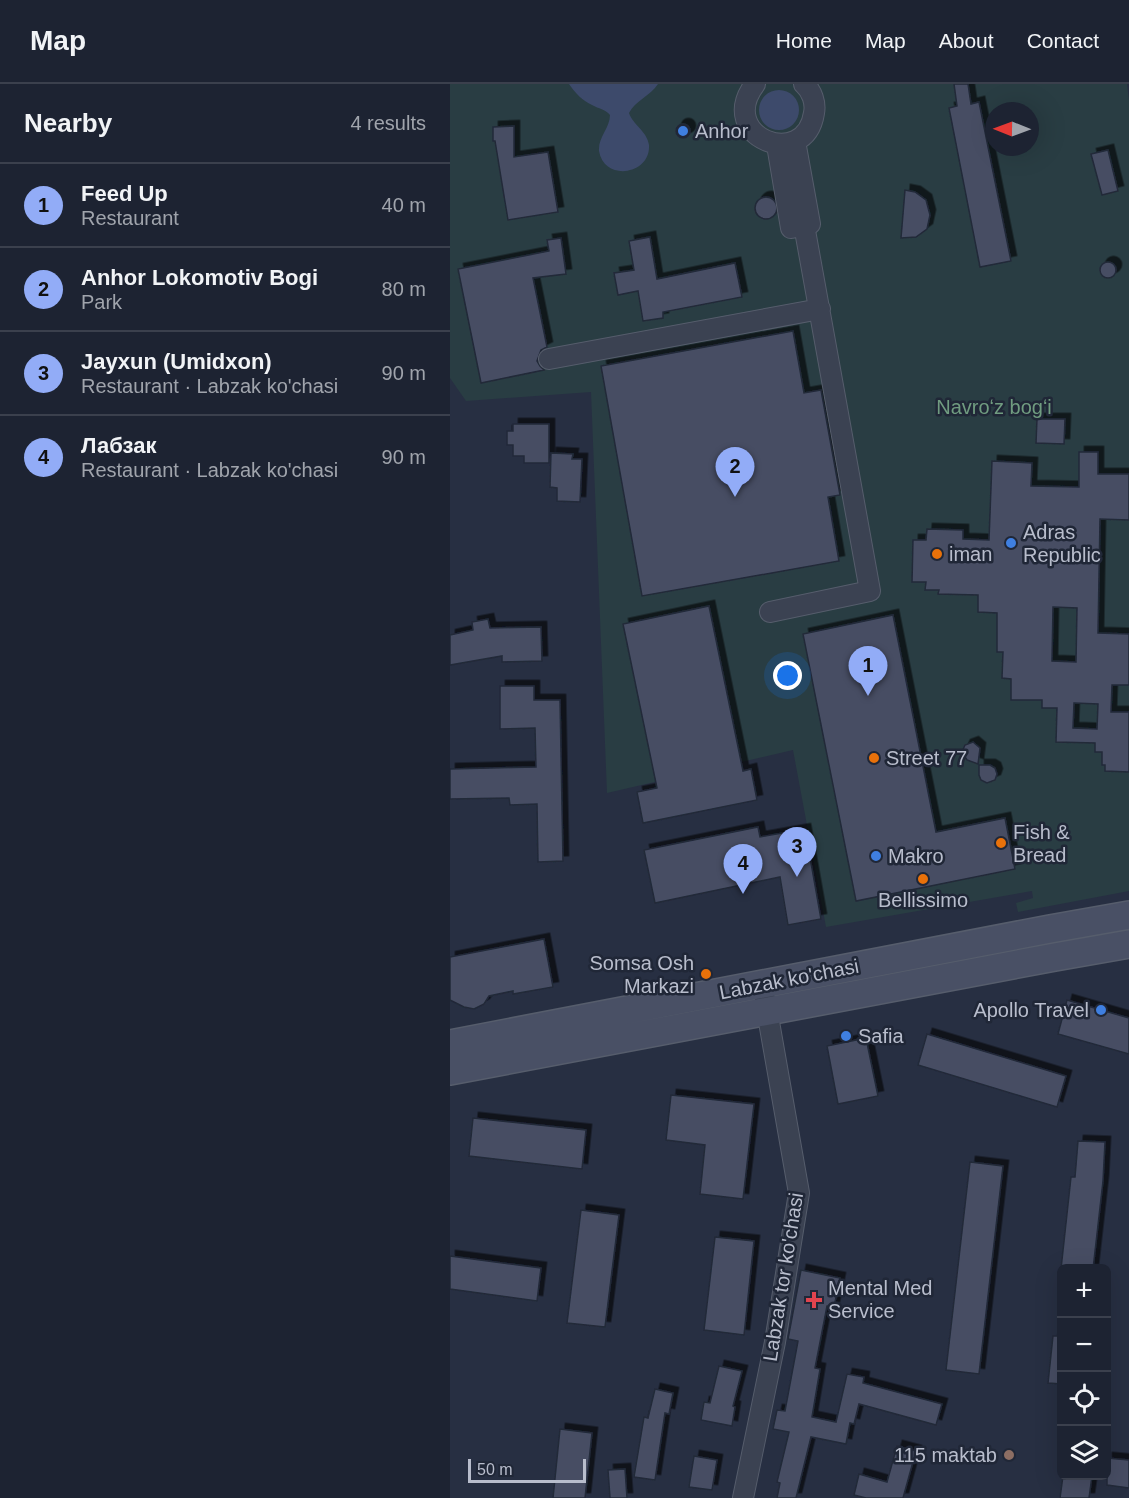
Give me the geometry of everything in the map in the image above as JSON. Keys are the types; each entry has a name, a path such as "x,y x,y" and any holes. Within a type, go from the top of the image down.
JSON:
{"main road":[{"name":"Labzak ko'chasi","path":"450,1044 1129,915"},
{"path":"1050,929 1055,957"},
{"name":"Labzak ko'chasi","path":"450,1071 1129,944"}],"street":[{"path":"755,84 748,93 745,104 745,115 749,126 766,142 786,143 808,131 813,121 815,109 813,97 804,84"},
{"path":"770,612 870,591 804,225 791,228 786,143"},
{"path":"549,359 820,309"},
{"name":"Labzak tor ko'chasi","path":"743,1498 775,1342 800,1193 762,984"}],"green space":[{"name":"Navroʻz bogʻi","path":"450,84 1127,84 1129,100 1129,891 1018,912 1016,903 1033,898 1032,891 826,927 793,750 607,793 591,392 466,401 450,378"}],"water":[{"path":"569,84 658,84 629,113 648,140 648,155 643,163 627,171 618,171 603,161 599,146 610,115 582,99"},
{"path":"779,90 793,96 799,110 793,124 779,130 765,124 759,110 765,96"}],"building":[{"path":"954,84 968,84 971,104 979,102 985,132 985,156 990,156 1011,261 980,267 949,108 957,106"},
{"name":"Anhor","path":"680,124 686,124 690,131 686,138 680,138 676,134 676,128"},
{"path":"514,126 514,157 548,152 558,212 508,220 495,141 493,141 493,127"},
{"path":"1108,150 1118,191 1102,195 1091,154"},
{"path":"905,190 915,192 926,200 930,215 927,229 916,237 901,238"},
{"path":"766,197 776,204 777,208 770,218 766,219 756,212 755,208 762,198"},
{"path":"650,237 657,279 735,263 742,297 663,312 663,318 643,321 638,291 618,295 614,273 634,270 629,241"},
{"path":"561,238 566,274 533,278 547,347 541,350 537,361 544,370 481,383 458,269 549,251 547,240"},
{"path":"1108,262 1116,270 1108,278 1100,270"},
{"path":"793,331 804,393 821,390 840,495 828,497 839,561 642,596 601,366"},
{"path":"1037,419 1065,419 1064,444 1036,443"},
{"path":"513,424 549,424 549,463 524,463 524,456 513,456 513,445 507,445 507,431 513,431"},
{"path":"1079,452 1098,452 1098,474 1129,474 1129,520 1100,519 1098,633 1129,634 1129,685 1112,685 1111,712 1129,712 1129,772 1105,771 1105,765 1102,765 1102,752 1095,752 1095,743 1056,742 1057,708 1042,708 1042,700 1011,700 1011,679 1002,678 1003,652 997,652 997,613 978,612 978,595 938,594 939,590 925,590 926,582 912,582 913,540 926,540 927,529 963,530 963,539 989,540 992,461 1032,463 1031,486 1079,487","holes":["1053,607 1077,608 1076,662 1052,661","1074,703 1098,704 1097,729 1073,728"]},
{"path":"551,453 573,454 572,459 582,459 580,502 557,501 557,488 550,487"},
{"path":"709,606 743,771 751,769 757,800 643,823 637,792 657,788 623,624"},
{"path":"893,615 936,832 1005,818 1015,869 856,901 803,634"},
{"path":"488,619 490,628 541,627 542,661 502,662 502,656 450,665 450,635 473,630 472,622"},
{"path":"500,686 534,686 534,700 560,700 563,861 538,862 537,804 510,805 509,798 450,799 450,769 536,767 535,728 500,729"},
{"path":"973,742 980,748 978,764 967,760 962,752 965,745"},
{"path":"979,765 990,765 995,768 997,774 995,780 987,783 981,780"},
{"path":"758,827 760,837 805,829 821,919 788,925 780,877 655,903 644,850"},
{"path":"544,939 553,987 489,996 484,1004 474,1009 450,1000 450,957"},
{"path":"1067,1000 1129,1018 1129,1054 1058,1034"},
{"path":"927,1034 1066,1076 1057,1107 918,1065"},
{"path":"866,1038 878,1096 838,1104 827,1046"},
{"path":"671,1095 754,1104 743,1199 700,1194 705,1145 666,1140"},
{"path":"473,1118 586,1130 582,1169 469,1156"},
{"path":"1078,1141 1105,1142 1094,1264 1062,1264 1071,1177 1075,1177"},
{"path":"970,1162 1003,1166 979,1374 946,1370"},
{"path":"581,1210 619,1215 605,1327 567,1323"},
{"path":"715,1237 754,1241 744,1335 704,1330"},
{"path":"450,1256 541,1268 537,1301 450,1289"},
{"path":"801,1270 840,1278 834,1307 827,1306 815,1368 820,1369 812,1417 836,1422 847,1374 864,1377 863,1383 942,1404 936,1425 859,1404 854,1424 850,1423 846,1444 811,1437 796,1498 777,1498 780,1483 777,1482 789,1432 773,1429 777,1410 785,1411 798,1341 788,1339"},
{"path":"1053,1336 1057,1336 1057,1384 1048,1383"},
{"path":"719,1366 742,1371 733,1406 735,1407 732,1426 701,1420 704,1402 710,1403"},
{"path":"655,1389 673,1393 669,1414 665,1413 655,1480 634,1477 644,1417 648,1418"},
{"path":"560,1429 592,1433 585,1498 553,1498"},
{"path":"897,1446 916,1451 903,1498 866,1498 854,1495 859,1474 887,1482"},
{"path":"694,1456 717,1460 712,1490 689,1487"},
{"path":"1111,1458 1129,1460 1129,1488 1107,1485 1107,1480 1111,1480"},
{"path":"625,1469 627,1498 610,1498 608,1470"},
{"path":"1062,1480 1091,1480 1089,1498 1060,1498"}],"place":[{"name":"Anhor","path":"683,131"},
{"name":"Anhor Lokomotiv Bogi","path":"735,497"},
{"name":"Adras Republic","path":"1011,543"},
{"name":"iman","path":"937,554"},
{"name":"Feed Up","path":"868,696"},
{"name":"Street 77","path":"874,758"},
{"name":"Fish & Bread","path":"1001,843"},
{"name":"Makro","path":"876,856"},
{"name":"Jayxun (Umidxon)","path":"797,877"},
{"name":"Bellissimo","path":"923,879"},
{"name":"Лабзак","path":"743,894"},
{"name":"Somsa Osh Markazi","path":"706,974"},
{"name":"Apollo Travel","path":"1101,1010"},
{"name":"Safia","path":"846,1036"},
{"name":"Mental Med Service","path":"814,1300"},
{"name":"115 maktab","path":"1009,1455"}]}
